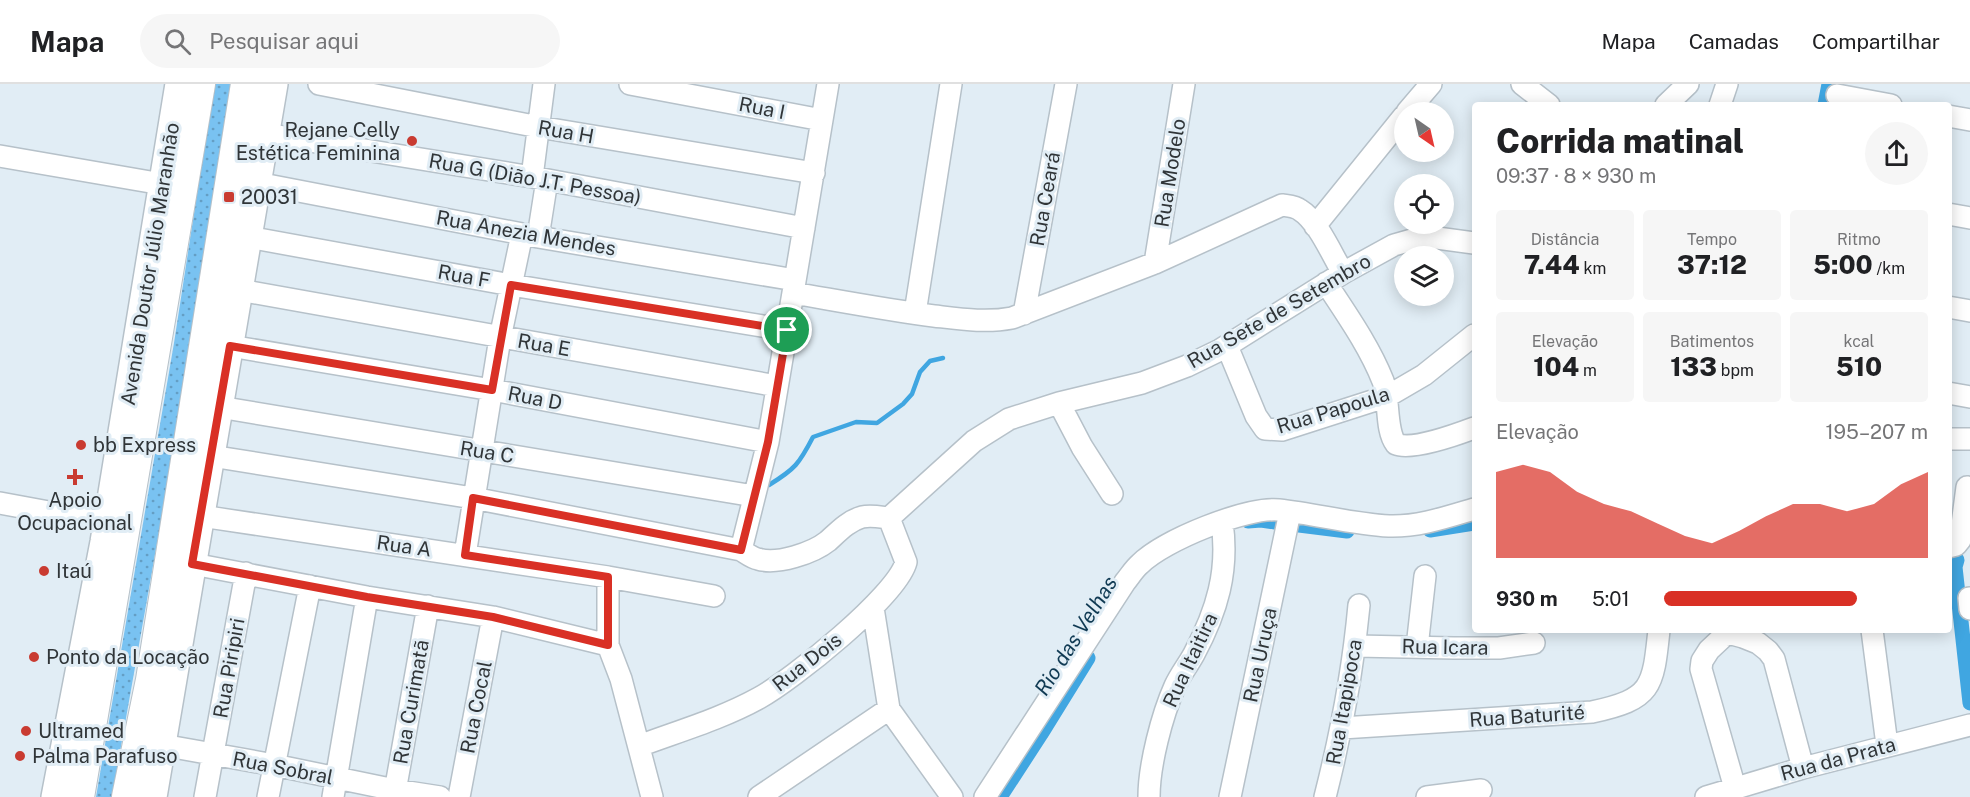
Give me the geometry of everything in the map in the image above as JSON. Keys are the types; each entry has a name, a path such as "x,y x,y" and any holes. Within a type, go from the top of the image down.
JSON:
{"highway":[{"name":"Avenida Doutor Júlio Maranhão","path":"78,797 199,84"},
{"path":"128,797 154,669 247,84"}],"main road":[{"name":"Avenida Doutor Júlio Maranhão","path":"55,797 108,524 179,84"},
{"path":"153,797 274,84"}],"street":[{"name":"Rua H","path":"319,84 539,127 814,173"},
{"path":"465,555 500,338 511,285 530,235 540,179 539,127 544,84"},
{"name":"Rua I","path":"630,84 822,120"},
{"path":"741,550 768,442 828,84"},
{"path":"915,314 951,84"},
{"name":"Rua Ceará","path":"1024,314 1066,84"},
{"name":"Rua Modelo","path":"1155,263 1184,84"},
{"path":"1415,102 1431,84"},
{"path":"1522,84 1545,102"},
{"path":"1669,102 1688,84"},
{"path":"1721,102 1727,84"},
{"path":"1836,95 1874,102"},
{"path":"1952,117 1970,120"},
{"path":"1394,128 1315,226 1335,278 1388,396 1392,435 1396,444 1406,446 1438,440 1472,429"},
{"name":"Rua G (Dião J.T. Pessoa)","path":"266,134 540,179 804,228"},
{"path":"0,156 162,184"},
{"name":"Rua Anezia Mendes","path":"257,183 794,286 915,314 968,320 997,321 1024,314 1155,263 1282,205 1300,210 1315,226"},
{"path":"1952,215 1970,218"},
{"name":"Rua F","path":"248,237 511,285 787,330"},
{"name":"Rua Sete de Setembro","path":"889,518 990,430 1018,416 1059,403 1142,383 1187,366 1227,346 1335,278 1394,245 1415,239 1437,238 1472,243"},
{"name":"Rua E","path":"239,290 777,386"},
{"path":"1952,308 1970,311"},
{"name":"Rua Papoula","path":"1227,346 1256,416 1265,429 1282,430 1388,396 1424,375 1472,337"},
{"name":"Rua D","path":"230,346 492,390 768,442"},
{"path":"1952,394 1970,397"},
{"path":"1059,403 1082,447 1112,494"},
{"name":"Rua C","path":"219,407 754,496"},
{"path":"1952,439 1970,439"},
{"path":"211,456 473,498 741,550 758,559 789,558 817,548 845,525 861,517 889,518"},
{"path":"1960,542 1966,487"},
{"path":"0,503 108,524"},
{"path":"985,797 1125,582 1140,563 1169,545 1223,528 1257,512 1278,510 1391,526 1441,519 1472,511"},
{"name":"Rua Uruça","path":"1230,797 1290,512"},
{"name":"Rua A","path":"201,516 608,577 714,596"},
{"name":"Rua Dois","path":"639,746 707,721 759,698 810,661 873,608 901,574 906,562 889,518"},
{"name":"Rua Itaitira","path":"1149,797 1149,784 1166,712 1176,685 1206,630 1220,594 1223,528"},
{"path":"192,564 367,597 493,617 608,645"},
{"name":"Rua Piripiri","path":"205,797 246,573"},
{"path":"1417,647 1425,576"},
{"path":"608,577 608,645 621,679 652,797"},
{"path":"268,797 310,586"},
{"path":"335,788 367,597"},
{"path":"1970,598 1970,609"},
{"name":"Rua Itapipoca","path":"1325,797 1342,728 1356,646 1359,605"},
{"name":"Rua Curimatã","path":"394,794 428,606"},
{"path":"873,608 889,709 952,797"},
{"name":"Rua Cocal","path":"459,797 493,617"},
{"name":"Rua Baturité","path":"1342,728 1592,712 1611,708 1640,696 1650,681 1659,633"},
{"path":"1872,633 1887,745"},
{"path":"1723,793 1701,669 1702,661 1709,650 1725,635 1743,637 1758,644 1774,659 1803,768"},
{"name":"Rua Icara","path":"1356,646 1499,648 1534,643"},
{"path":"759,797 889,709"},
{"name":"Rua da Prata","path":"1723,793 1887,745 1968,730"},
{"name":"Rua Sobral","path":"162,746 274,765 335,788 440,797"},
{"path":"1427,797 1481,790"}],"shaded area":[{"path":"214,84 233,84 200,301 112,797 96,797 174,343"}],"waterway":[{"path":"1826,102 1829,84"},
{"path":"769,485 785,475 795,465 813,437 856,422 877,423 903,404 912,394 920,372 930,361 943,358"},
{"name":"Rio das Velhas","path":"1248,521 1275,522"},
{"name":"Rio das Velhas","path":"1430,530 1472,523"},
{"name":"Rio das Velhas","path":"1299,525 1347,531"},
{"path":"1952,559 1957,560 1955,567 1970,703"},
{"name":"Rio das Velhas","path":"1000,797 1088,658"}],"place":[{"name":"Rejane Celly Estética Feminina","path":"412,141"},
{"name":"20031","path":"229,197"},
{"name":"bb Express","path":"81,445"},
{"name":"Apoio Ocupacional","path":"75,477"},
{"name":"Itaú","path":"44,571"},
{"name":"Ponto da Locação","path":"34,657"},
{"name":"Ultramed","path":"26,731"},
{"name":"Palma Parafuso","path":"20,756"}],"route":[{"path":"511,285 787,330 768,442 741,550 473,498 465,555 608,577 608,645 493,617 367,597 192,564 230,346 492,390 511,285"}]}
